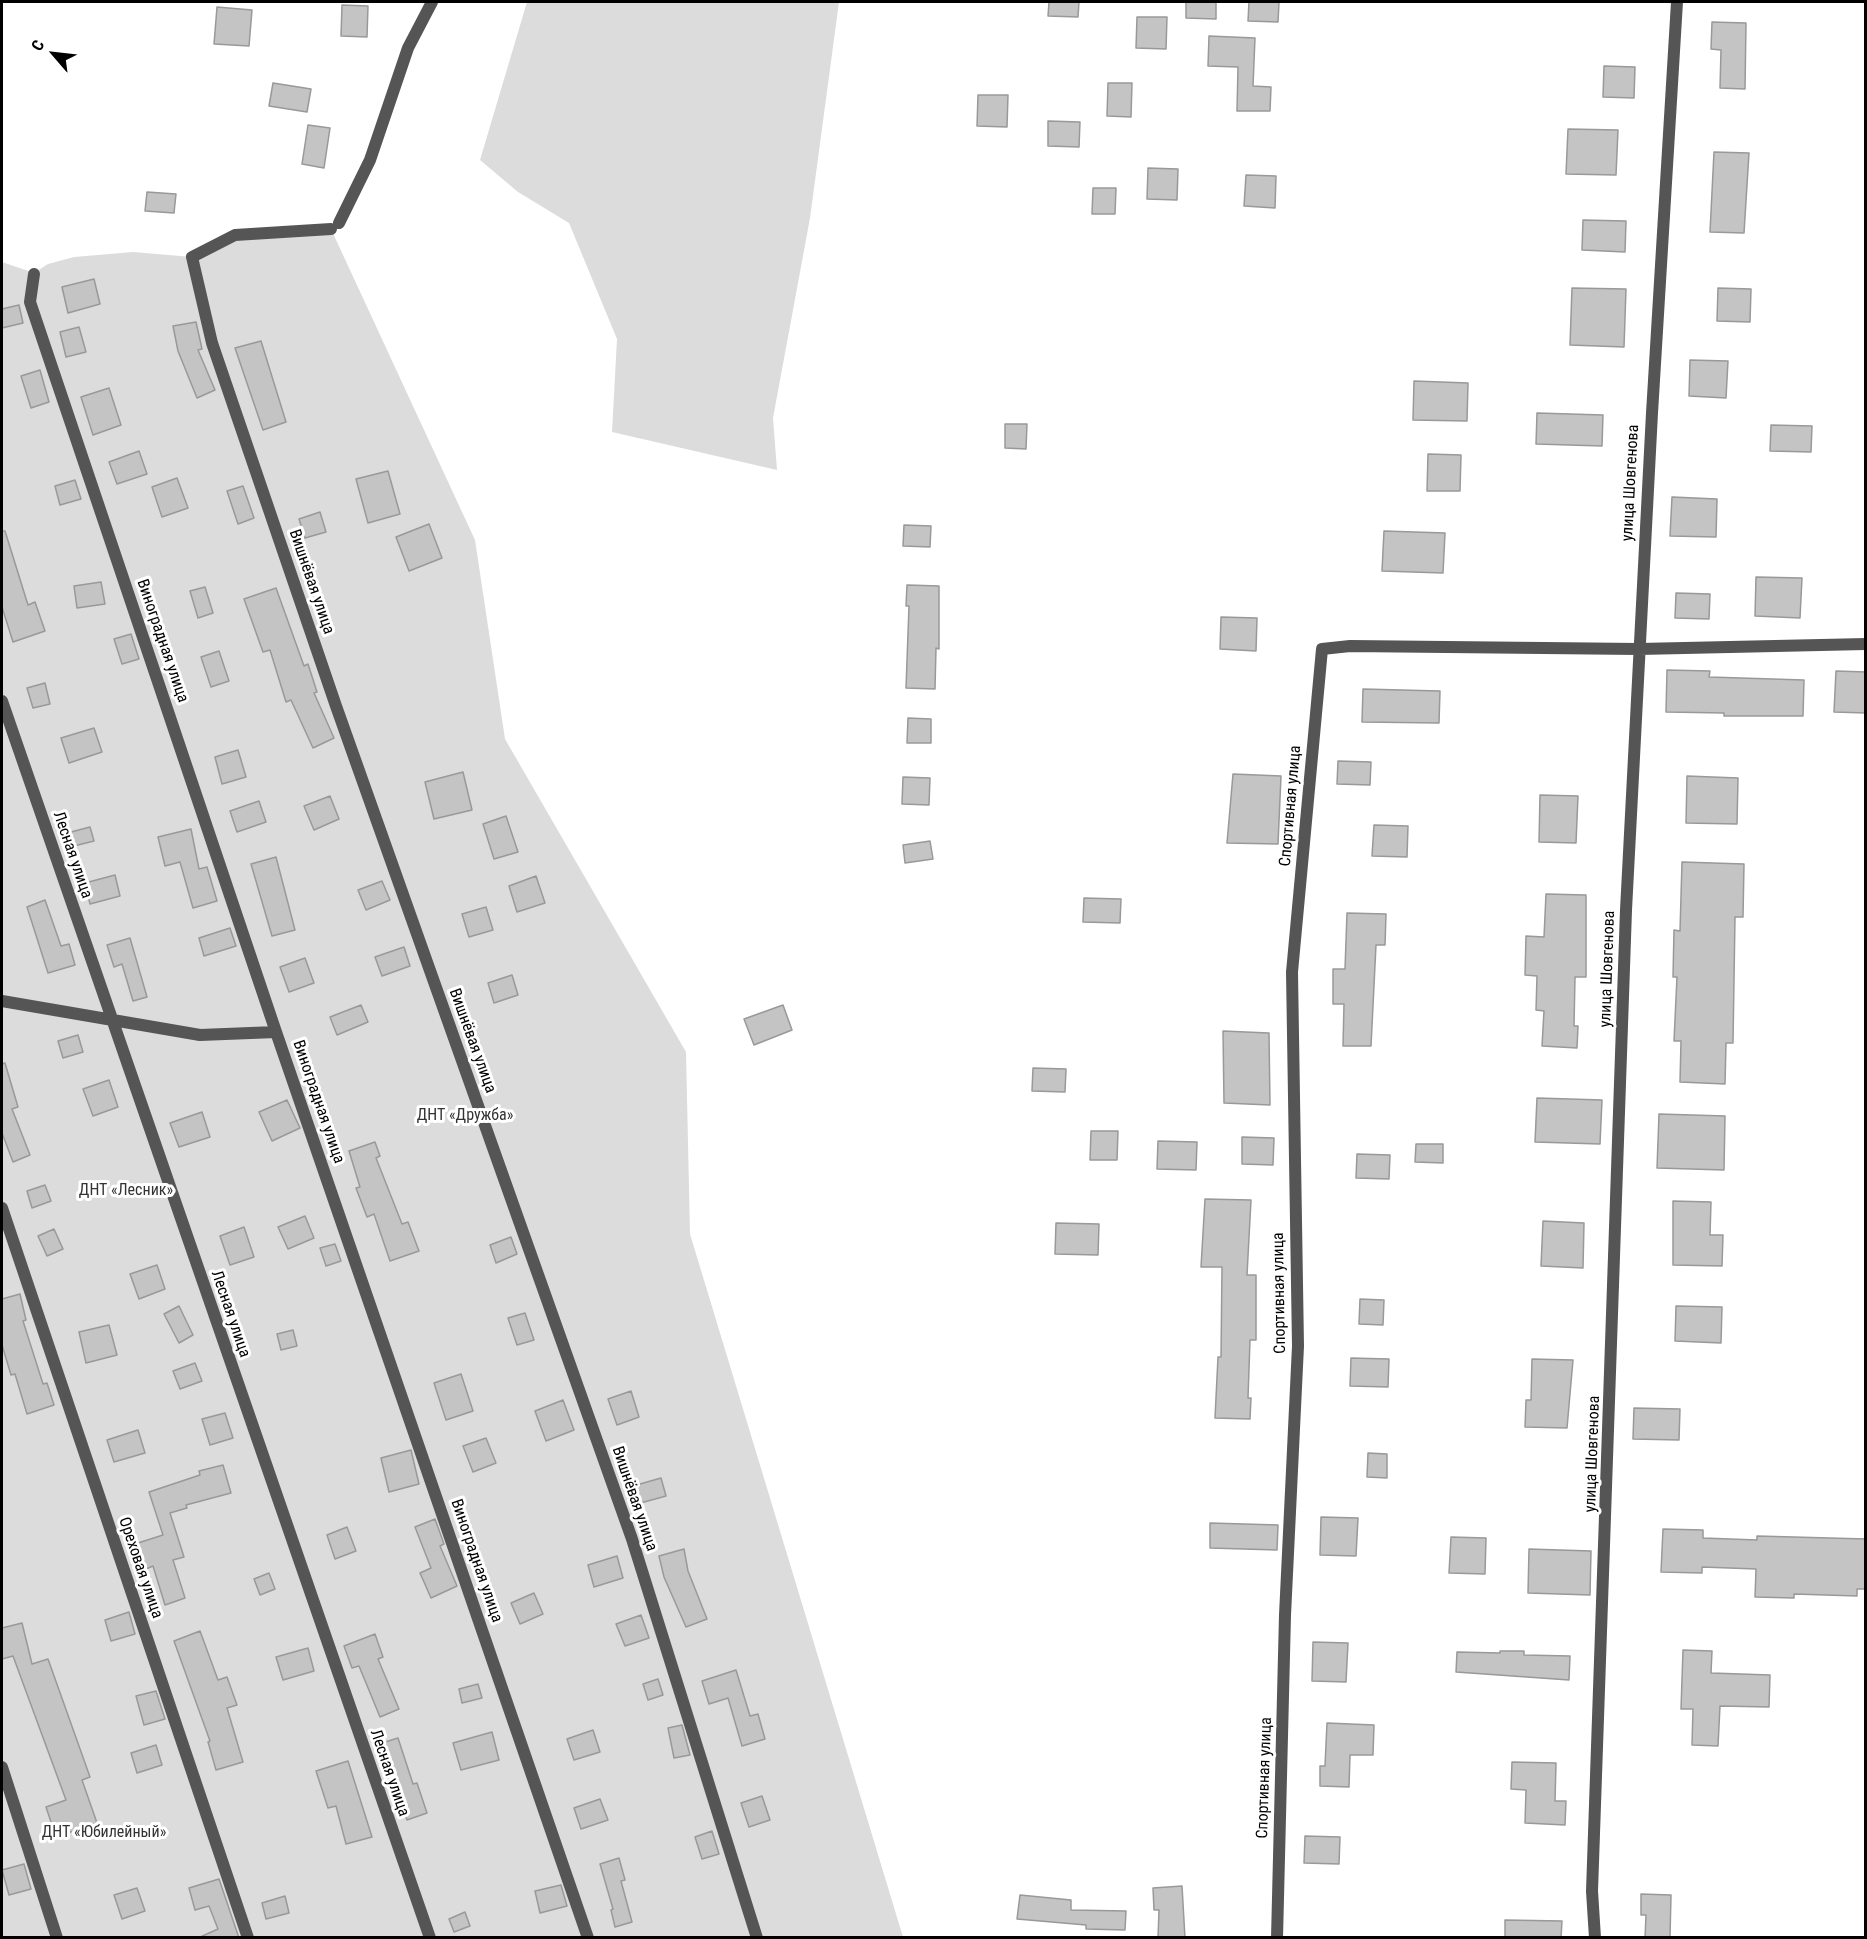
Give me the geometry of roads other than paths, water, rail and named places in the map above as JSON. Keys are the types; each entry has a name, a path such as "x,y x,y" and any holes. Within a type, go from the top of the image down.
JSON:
{"street":[{"name":"Вишнёвая улица","path":"432,2 408,48 370,160 335,226 236,235 192,257 212,343 336,706 632,1539 755,1936"},
{"name":"улица Шовгенова","path":"1594,1938 1592,1891 1605,1602 1626,910 1677,2"},
{"name":"Виноградная улица","path":"34,274 30,302 276,1032 588,1938"},
{"path":"1639,649 1866,644"},
{"name":"Спортивная улица","path":"1277,1938 1285,1615 1298,1346 1292,972 1322,649 1350,646 1639,649"},
{"name":"Лесная улица","path":"2,700 430,1938"},
{"path":"2,1000 200,1035 276,1032"},
{"name":"Ореховая улица","path":"2,1208 248,1938"},
{"path":"2,1767 57,1938"}],"park label":[{"name":"ДНТ «Дружба»","path":"465,1116"},
{"name":"ДНТ «Лесник»","path":"126,1191"},
{"name":"ДНТ «Юбилейный»","path":"104,1833"}]}
